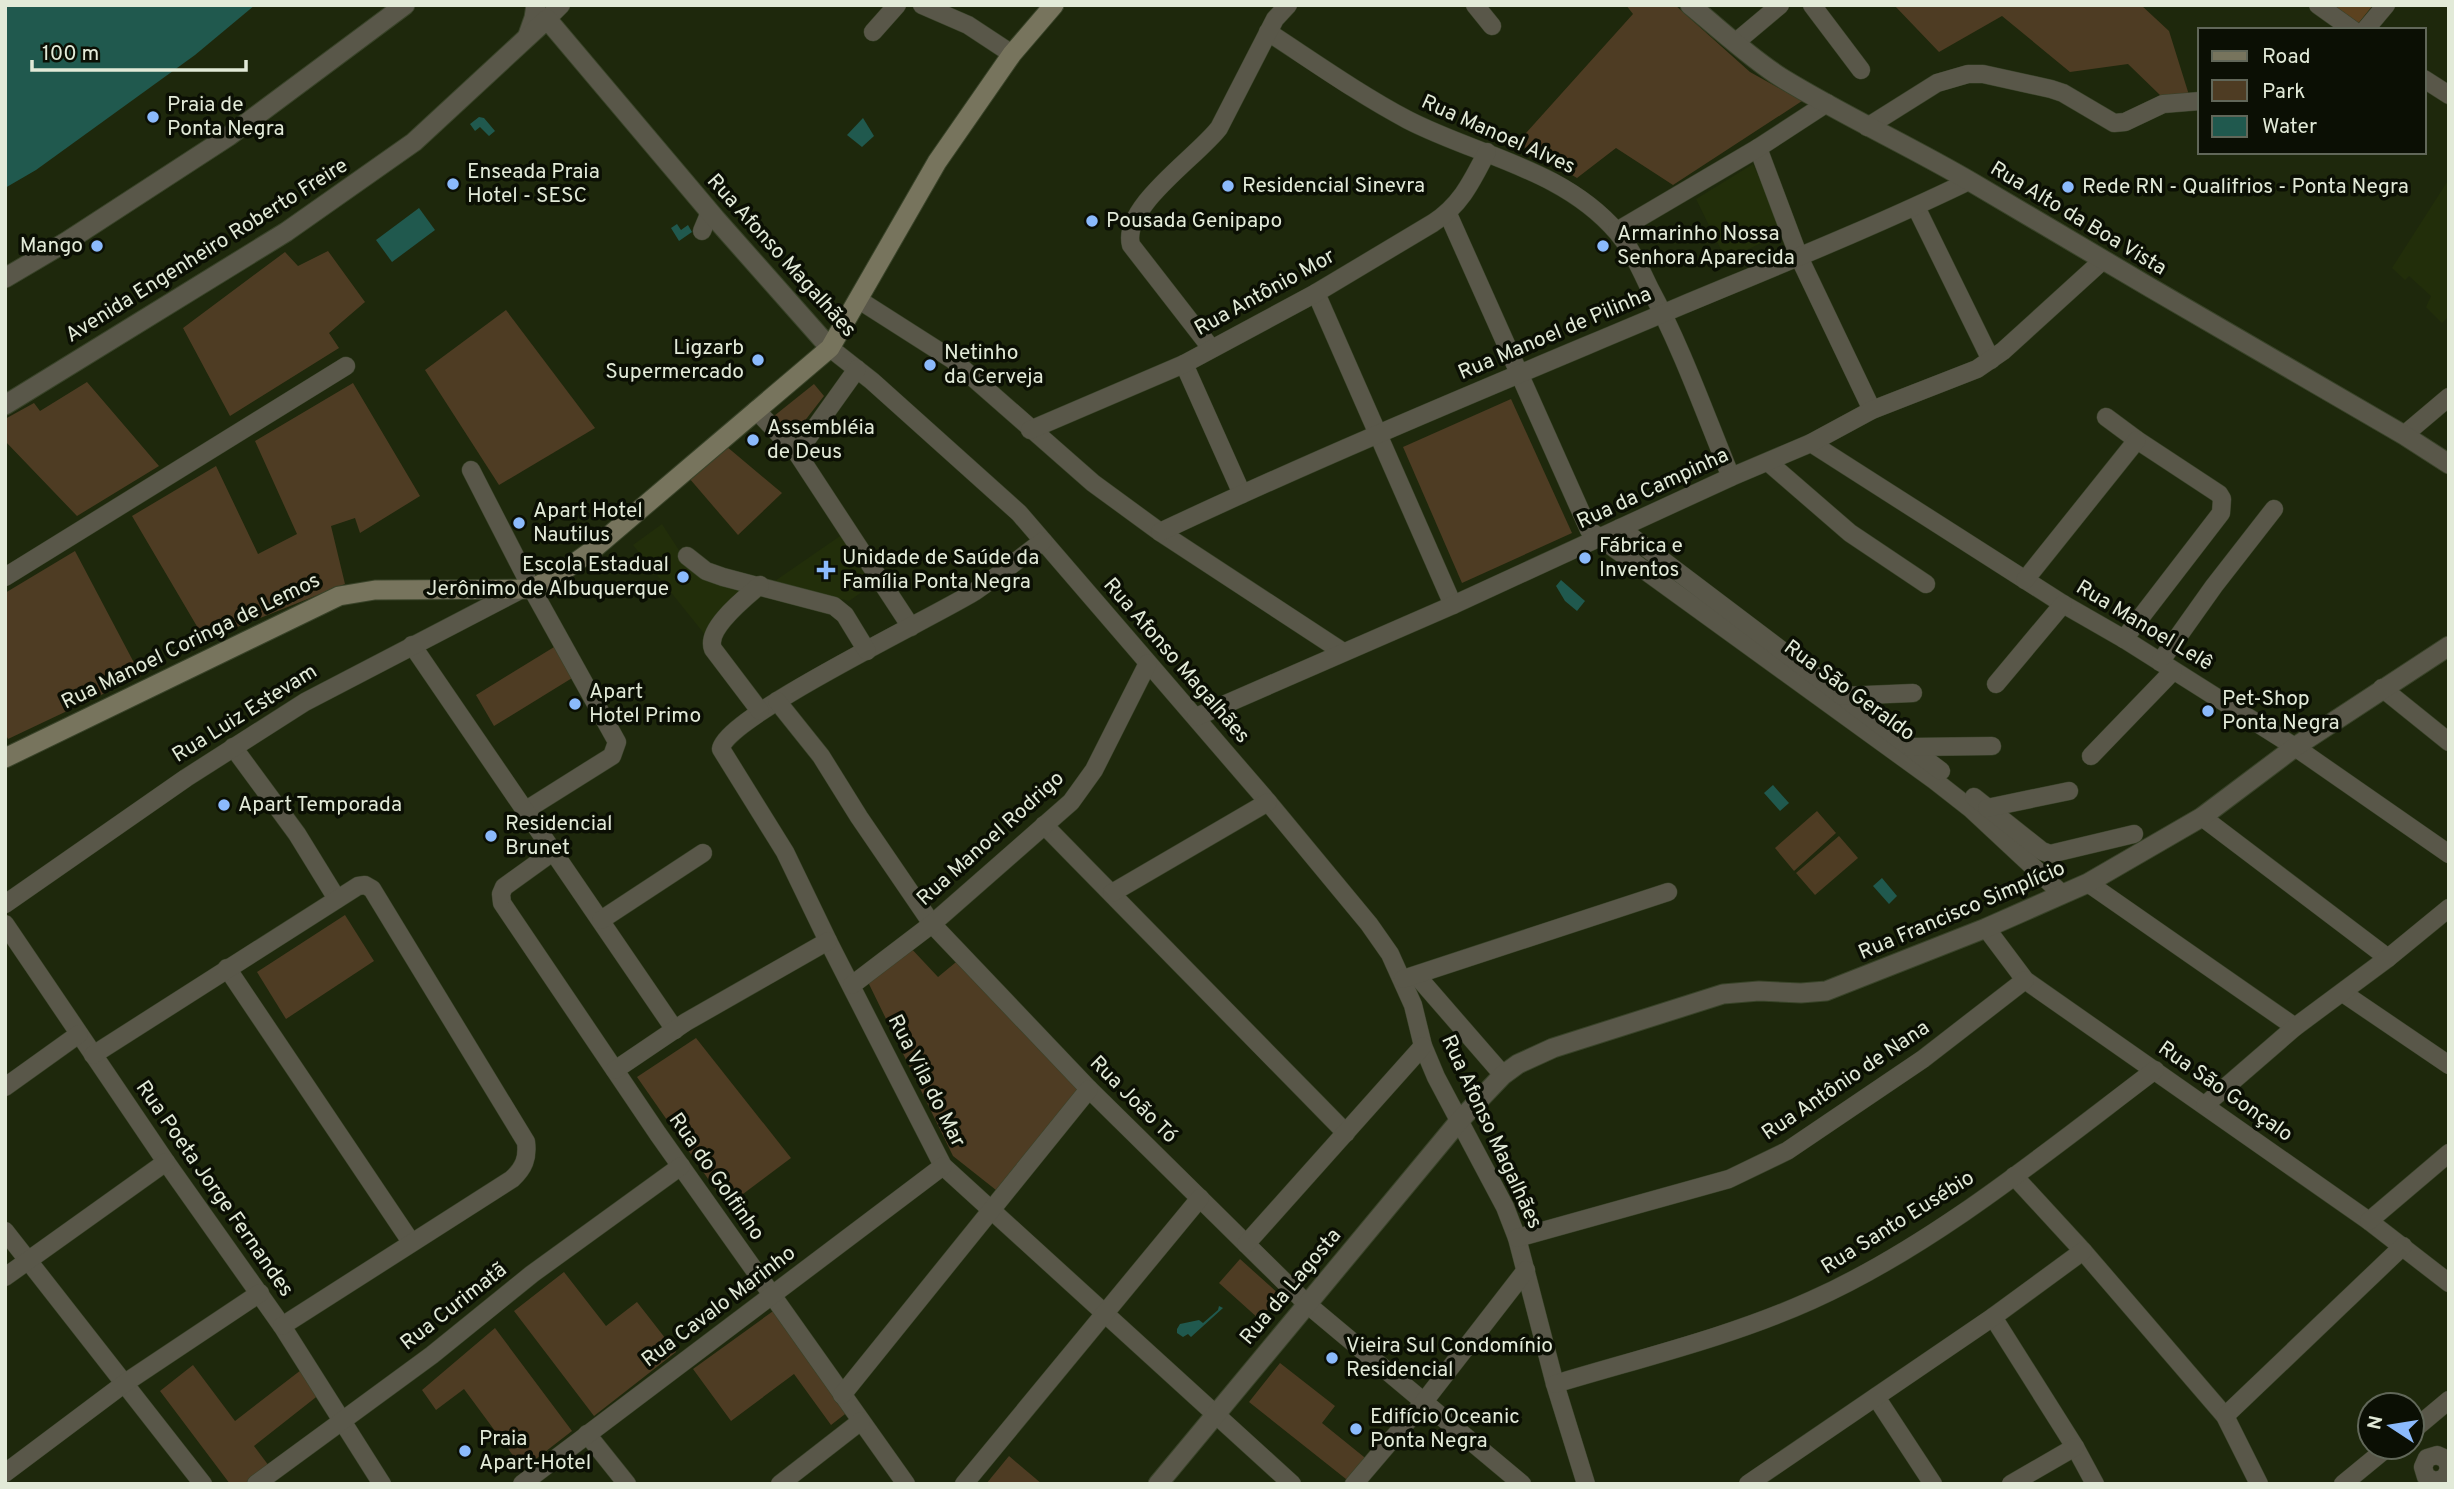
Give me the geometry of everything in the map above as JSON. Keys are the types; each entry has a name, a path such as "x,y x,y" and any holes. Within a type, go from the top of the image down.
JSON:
{"main road":[{"name":"Rua Manoel Coringa de Lemos","path":"5,758 339,596 375,590 528,589 559,574 590,552 830,348 937,162 1012,54 1054,5"}],"street":[{"path":"5,278 66,242 229,136 405,5"},
{"path":"873,32 897,5"},
{"path":"922,5 968,25 1012,54"},
{"path":"1211,348 1131,245 1130,229 1148,199 1208,143 1219,128 1275,19 1288,5"},
{"path":"1475,5 1492,26"},
{"name":"Rua Alto da Boa Vista","path":"1690,5 1756,61 1867,127 1969,181 2404,435 2449,464"},
{"path":"1736,42 1780,5"},
{"path":"1812,5 1861,70"},
{"path":"2318,5 2350,28"},
{"path":"2367,28 2386,5"},
{"name":"Avenida Engenheiro Roberto Freire","path":"5,405 286,232 393,158 526,39 534,18 548,10"},
{"name":"Rua Afonso Magalhães","path":"548,10 710,212 830,348 1007,500 1268,802 1410,978 1503,1075"},
{"name":"Rua Manoel Alves","path":"1268,32 1409,120 1487,152 1567,190 1584,201 1617,231 1630,249 1664,313 1731,477"},
{"path":"1867,127 1937,83 1968,74 2063,93 2114,123 2125,122 2163,104 2198,101"},
{"path":"2426,80 2449,95"},
{"path":"1617,231 1758,148 1827,103"},
{"path":"1758,148 1799,257 1872,410"},
{"name":"Rua Antônio Mor","path":"1030,430 1184,363 1316,293 1448,214 1466,193 1487,152"},
{"name":"Rua Manoel de Pilinha","path":"1160,532 1378,433 1799,257 1916,207 1969,181"},
{"path":"1916,207 1992,360"},
{"path":"702,231 710,212"},
{"path":"1448,214 1583,520 1598,539"},
{"name":"Rua da Campinha","path":"1196,717 1811,443 1872,410 1977,369 1992,360 2102,261"},
{"path":"1316,293 1453,604"},
{"path":"859,300 953,360 1093,483 1160,532 1343,652"},
{"path":"1184,363 1242,494"},
{"path":"5,577 346,366"},
{"path":"797,453 857,369"},
{"path":"2404,435 2449,397"},
{"path":"756,410 797,453 911,627"},
{"path":"2106,417 2219,494 2222,499 2221,513 2124,639"},
{"path":"2025,580 2137,440"},
{"name":"Rua Manoel Lelê","path":"1811,443 2063,604 2124,639 2295,747 2449,854"},
{"path":"1768,462 1850,533 1926,584"},
{"path":"471,470 528,589 617,742 612,756 526,810"},
{"path":"2091,756 2167,666 2214,586 2274,509"},
{"name":"Rua São Geraldo","path":"1620,528 1911,747 2042,851 2058,854 2134,834"},
{"name":"Rua São Geraldo","path":"1598,539 1934,780 1971,809 2061,893"},
{"path":"760,585 715,631 711,639 713,649 760,711 975,590 1043,541"},
{"path":"687,556 706,571 838,608 867,651"},
{"name":"Rua Luiz Estevam","path":"5,904 233,747 333,685 528,589"},
{"path":"1996,684 2063,604"},
{"path":"412,645 675,1030"},
{"name":"Rua Francisco Simplício","path":"1460,1120 1503,1075 1544,1051 1708,997 1740,991 1826,991 1986,928 2088,883 2202,817 2295,747 2449,646"},
{"name":"Rua Manoel Rodrigo","path":"852,985 932,924 1071,802 1094,770 1148,663"},
{"path":"2382,688 2449,742"},
{"path":"1842,696 1913,693"},
{"name":"Rua João Tó","path":"777,701 821,756 932,924 1088,1089 1307,1304 1522,1484"},
{"name":"Rua Vila do Mar","path":"760,711 725,739 721,750 785,852 943,1166 1292,1484"},
{"path":"1911,747 1993,746"},
{"path":"233,747 297,834 337,899"},
{"path":"1987,808 2069,791"},
{"path":"1112,893 1268,802"},
{"path":"2202,817 2388,958"},
{"path":"1044,825 1346,1133"},
{"name":"Rua do Golfinho","path":"554,851 502,890 502,903 772,1297 906,1484"},
{"path":"601,920 703,853"},
{"path":"2088,883 2295,1027"},
{"path":"93,1055 362,884 372,889 526,1142 527,1154 520,1171 512,1179 282,1326"},
{"path":"1410,978 1668,892"},
{"path":"2205,1105 2295,1027 2343,993 2449,908"},
{"name":"Rua Poeta Jorge Fernandes","path":"5,924 166,1162 260,1293 382,1484"},
{"name":"Rua São Gonçalo","path":"1986,928 2025,980 2369,1221 2449,1283"},
{"path":"615,1070 675,1030 828,941"},
{"path":"227,968 411,1242"},
{"name":"Rua Afonso Magalhães","path":"1410,978 1423,1046 1517,1238 1555,1384 1586,1484"},
{"name":"Rua Antônio de Nana","path":"1517,1238 1729,1179 1787,1151 1923,1059 2025,980"},
{"path":"2343,993 2449,1065"},
{"path":"5,1087 79,1034"},
{"path":"1246,1244 1423,1046"},
{"name":"Rua Santo Eusébio","path":"1555,1384 1757,1323 1813,1300 1871,1271 2014,1177 2155,1070"},
{"path":"842,1395 1088,1089"},
{"name":"Rua da Lagosta","path":"1158,1484 1460,1120"},
{"path":"2369,1221 2449,1153"},
{"path":"5,1277 166,1162"},
{"name":"Rua Curimatã","path":"256,1484 452,1340 532,1275 681,1166"},
{"name":"Rua Cavalo Marinho","path":"522,1484 943,1166"},
{"path":"2014,1177 2083,1251 2225,1416 2259,1484"},
{"path":"964,1484 1200,1198"},
{"path":"5,1231 203,1484"},
{"path":"2225,1416 2403,1246"},
{"path":"1748,1484 1993,1317 2083,1251"},
{"path":"1354,1484 1423,1403 1527,1270"},
{"path":"5,1472 125,1383 260,1293"},
{"path":"1993,1317 2075,1447 2095,1484"},
{"path":"1876,1397 1933,1484"},
{"path":"2426,1420 2449,1401"},
{"path":"780,1484 861,1421"},
{"path":"587,1434 627,1484"},
{"path":"2011,1484 2075,1447"},
{"path":"2343,1484 2371,1461"}],"shaded area":[{"path":"2333,5 2373,5 2357,25"},
{"path":"1753,164 1784,232 1726,260 1696,199"},
{"path":"2449,179 2449,316 2442,323 2426,307 2431,296 2409,276 2405,280 2392,268"},
{"name":"Escola Estadual Jerônimo de Albuquerque","path":"662,524 693,572 752,587 706,636 633,545"},
{"name":"Unidade de Saúde da Família Ponta Negra","path":"843,534 872,585 849,601 772,583"}],"green space":[{"path":"1626,5 1675,5 1750,72 1802,101 1673,185 1616,148 1577,178 1517,143 1633,14"},
{"path":"1894,5 2141,5 2169,31 2189,95 2161,96 2128,64 2070,72 2002,16 1939,52"},
{"path":"328,251 365,302 329,333 339,348 230,416 183,328 285,252 298,266"},
{"path":"506,310 595,428 499,485 425,370"},
{"path":"87,382 159,466 77,516 5,441 5,419 34,403 40,411"},
{"path":"353,383 420,496 360,533 355,518 331,526 345,584 205,640 132,516 216,466 258,554 297,534 255,441"},
{"path":"814,384 824,396 793,436 774,416"},
{"path":"1511,399 1572,533 1462,583 1403,447"},
{"path":"726,446 782,493 738,535 689,478"},
{"path":"75,551 141,676 8,739 5,733 5,593"},
{"path":"559,644 577,675 494,726 476,695"},
{"path":"1817,811 1836,833 1794,871 1775,848"},
{"path":"1839,836 1858,858 1815,895 1796,873"},
{"path":"345,915 374,961 286,1019 257,972"},
{"path":"908,945 938,977 961,958 1080,1088 996,1190 953,1156 868,982"},
{"path":"696,1038 791,1158 727,1206 637,1077"},
{"path":"1240,1259 1280,1295 1259,1319 1219,1283"},
{"path":"564,1272 606,1326 637,1302 676,1352 594,1416 514,1311"},
{"path":"776,1309 849,1411 831,1425 794,1374 731,1421 693,1369"},
{"path":"495,1328 572,1431 523,1469 464,1389 436,1410 422,1390"},
{"path":"1280,1363 1335,1406 1322,1423 1369,1461 1351,1483 1249,1402"},
{"path":"193,1365 235,1421 301,1370 320,1394 254,1446 272,1470 254,1484 230,1484 160,1391"},
{"path":"1009,1456 1042,1484 986,1484"}],"water":[{"path":"5,5 255,5 195,55 36,170 5,188"},
{"path":"479,117 484,118 495,131 489,136 480,127 475,131 470,124"},
{"path":"863,118 874,136 862,147 847,135"},
{"path":"419,208 435,230 392,262 376,240"},
{"path":"677,224 681,230 688,225 692,232 679,241 671,228"},
{"path":"1561,580 1585,601 1577,611 1565,601 1556,586"},
{"path":"1773,785 1789,803 1780,811 1764,793"},
{"path":"1882,878 1897,896 1889,904 1873,886"},
{"path":"1219,1306 1223,1308 1191,1337 1188,1334 1183,1337 1177,1333 1180,1324 1199,1320 1203,1323"}],"place":[{"name":"Praia de Ponta Negra","path":"153,117"},
{"name":"Enseada Praia Hotel - SESC","path":"453,184"},
{"name":"Residencial Sinevra","path":"1228,186"},
{"name":"Rede RN - Qualifrios - Ponta Negra","path":"2068,187"},
{"name":"Pousada Genipapo","path":"1092,221"},
{"name":"Mango","path":"97,246"},
{"name":"Armarinho Nossa Senhora Aparecida","path":"1603,246"},
{"name":"Ligzarb Supermercado","path":"758,360"},
{"name":"Netinho da Cerveja","path":"930,365"},
{"name":"Assembléia de Deus","path":"753,440"},
{"name":"Apart Hotel Nautilus","path":"519,523"},
{"name":"Fábrica e Inventos","path":"1585,558"},
{"name":"Unidade de Saúde da Família Ponta Negra","path":"826,570"},
{"name":"Escola Estadual Jerônimo de Albuquerque","path":"683,577"},
{"name":"Apart Hotel Primo","path":"575,704"},
{"name":"Pet-Shop Ponta Negra","path":"2208,711"},
{"name":"Apart Temporada","path":"224,805"},
{"name":"Residencial Brunet","path":"491,836"},
{"name":"Vieira Sul Condomínio Residencial","path":"1332,1358"},
{"name":"Edifício Oceanic Ponta Negra","path":"1356,1429"},
{"name":"Praia Apart-Hotel","path":"465,1451"}]}
